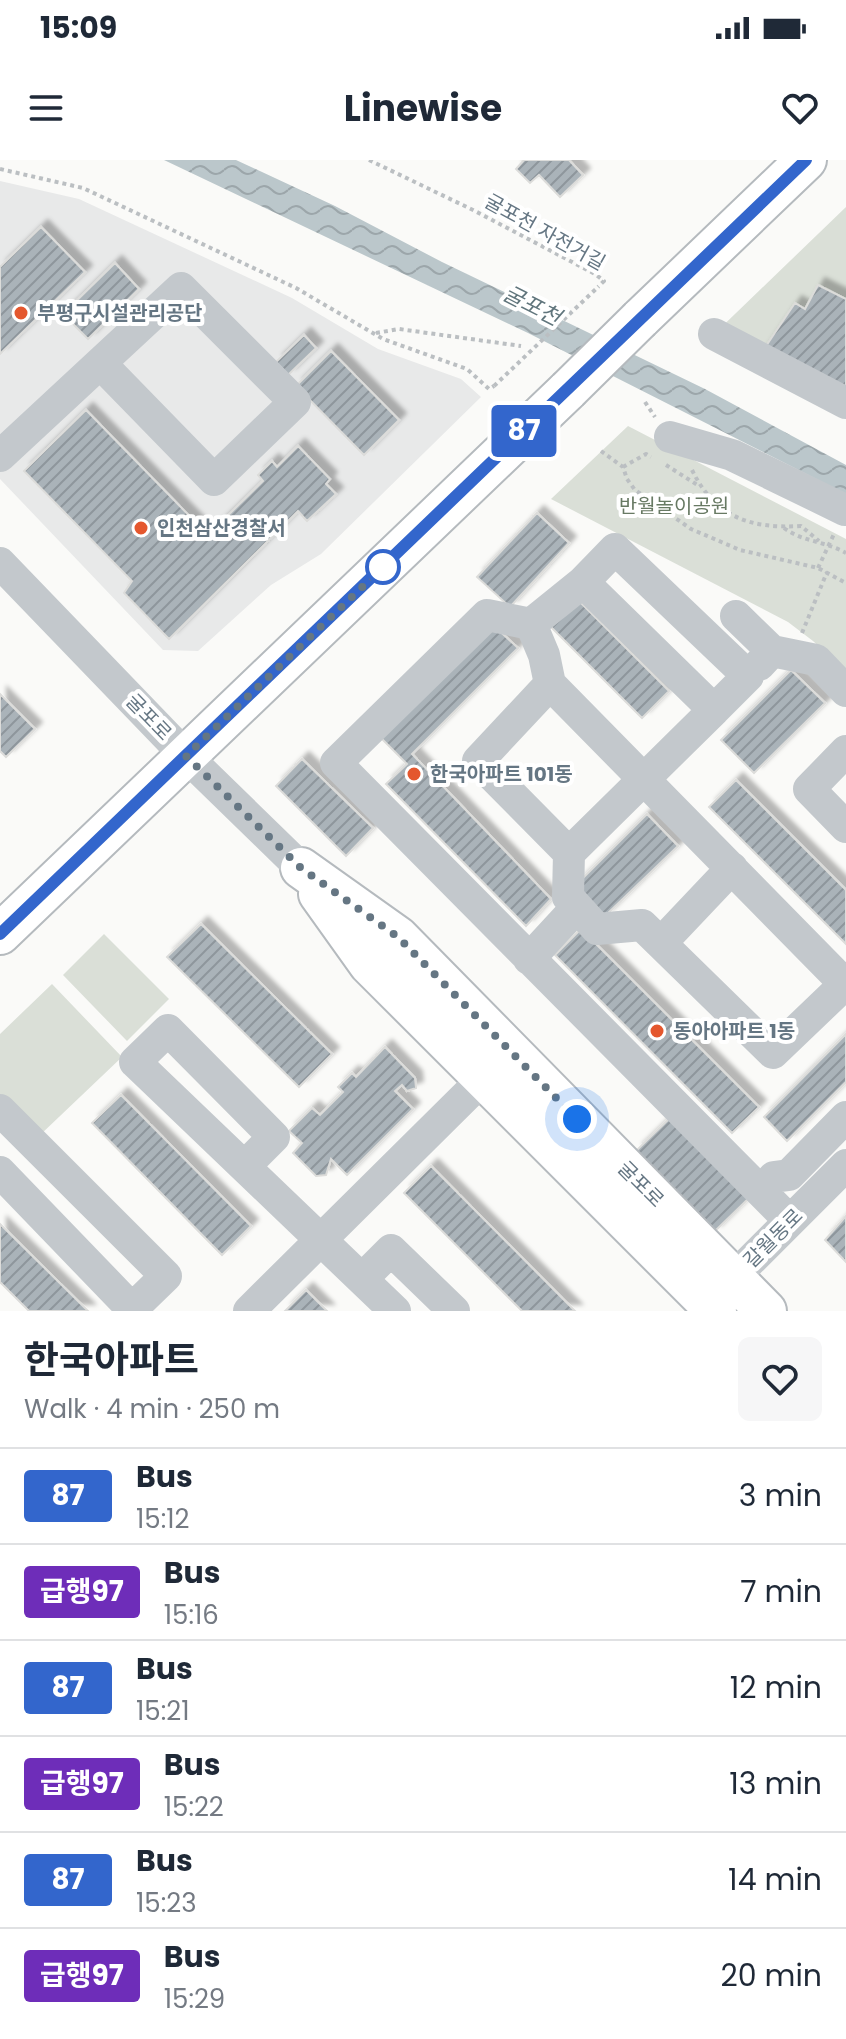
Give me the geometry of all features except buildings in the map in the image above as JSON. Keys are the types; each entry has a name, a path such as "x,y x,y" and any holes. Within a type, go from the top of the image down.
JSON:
{"main road":[{"path":"0,934 806,160"},
{"name":"굴포로","path":"301,868 369,964 483,1079 714,1301 766,1311"},
{"name":"굴포로","path":"301,868 398,937 714,1301"}],"street":[{"path":"0,456 181,288 295,402 214,480 101,364"},
{"path":"714,334 846,403"},
{"path":"670,437 732,455 845,510"},
{"path":"531,624 583,582 615,549 748,676"},
{"name":"굴포로","path":"0,563 186,756 301,868"},
{"path":"583,582 714,710"},
{"path":"531,624 487,615 336,763 790,1221"},
{"path":"736,616 772,651 816,660 846,691"},
{"path":"531,624 544,655 550,684 646,779 846,984 773,1053 642,925 597,929 568,897 569,853 646,779 772,651"},
{"path":"550,684 478,761 569,853"},
{"path":"846,751 809,789 846,827"},
{"path":"661,943 732,868"},
{"path":"529,959 577,907"},
{"path":"249,1311 483,1079"},
{"path":"0,1110 166,1276 133,1310 0,1172"},
{"path":"761,1191 774,1177 789,1175 846,1117"},
{"name":"갈월동로","path":"714,1301 846,1165"},
{"path":"245,1166 395,1311"},
{"path":"362,1279 391,1250 454,1311"}],"path":[{"name":"굴포천 자전거길","path":"369,160 473,210 604,281 489,389 467,369 374,334"},
{"path":"0,169 83,188 296,288 374,334 399,329 521,346"},
{"path":"601,451 623,467 635,490 691,529 740,550 818,568 846,583"},
{"path":"623,467 646,454 701,488 717,506 742,521 782,527 801,526 819,541"},
{"path":"782,527 799,539 819,541 846,553"},
{"path":"818,568 829,544"},
{"path":"802,633 827,572"}],"shaded area":[{"path":"0,181 79,199 292,298 378,349 461,379 481,397 321,554 271,585 198,651 163,650 0,479"}],"green space":[{"path":"846,207 846,411 707,341"},
{"name":"반월놀이공원","path":"628,426 846,539 846,672 788,622 551,499"},
{"path":"104,934 169,999 127,1041 63,975"},
{"path":"52,984 122,1057 39,1136 0,1095 0,1034"}],"water":[{"path":"164,160 236,160 335,206 442,262 705,389 846,465 846,494 528,333"}],"bus line":[{"name":"87","path":"0,934 806,160"}],"place":[{"name":"부평구시설관리공단","path":"21,313"},
{"name":"인천삼산경찰서","path":"141,528"},
{"name":"한국아파트 101동","path":"414,774"},
{"name":"동아아파트 1동","path":"657,1031"}],"route":[{"path":"383,567 186,756 301,868 398,937 577,1119"}],"water label":[{"name":"굴포천","path":"532,305"}]}
